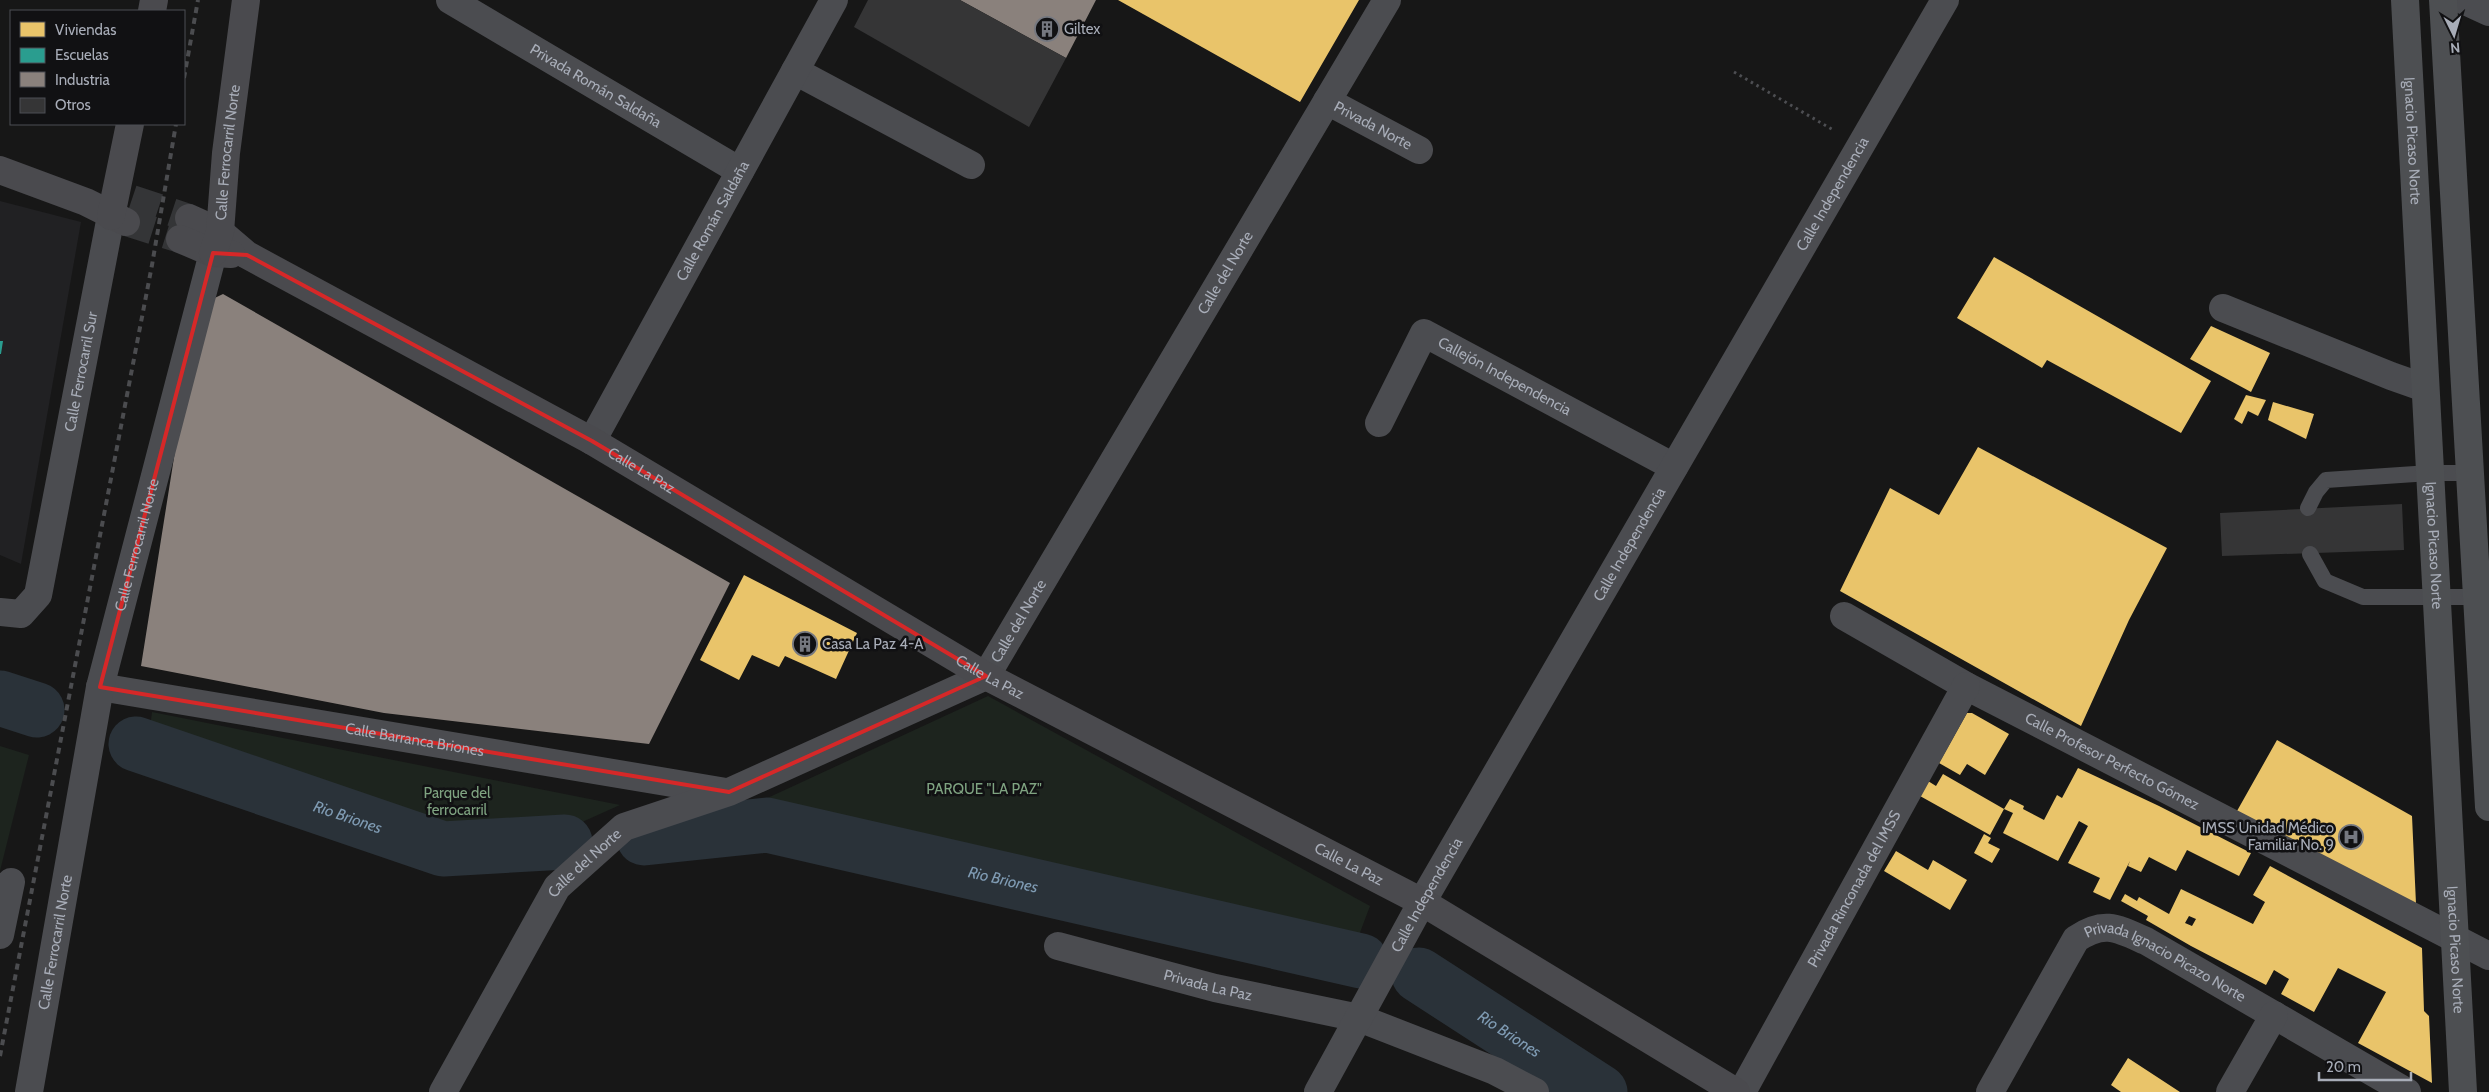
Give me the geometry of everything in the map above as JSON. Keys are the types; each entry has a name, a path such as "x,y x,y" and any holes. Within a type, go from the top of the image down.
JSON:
{"main road":[{"name":"Calle Ferrocarril Norte","path":"216,243 246,0"},
{"name":"Ignacio Picaso Norte","path":"2405,0 2462,1092"},
{"path":"2443,0 2489,807"},
{"name":"Calle Ferrocarril Sur","path":"121,209 130,125"},
{"path":"0,170 86,202 121,209"},
{"name":"Calle La Paz","path":"184,228 247,255 592,441 986,676 1422,902 1736,1092"}],"street":[{"name":"Calle Román Saldaña","path":"592,441 834,0"},
{"name":"Calle del Norte","path":"443,1092 557,887 624,827 730,792 986,676 1387,0"},
{"name":"Calle Independencia","path":"1318,1092 1422,902 1945,0"},
{"path":"2463,0 2489,12"},
{"name":"Privada Román Saldaña","path":"456,2 740,170"},
{"path":"795,71 971,165"},
{"name":"Privada Norte","path":"1327,101 1419,150"},
{"name":"Calle Ferrocarril Sur","path":"11,613 38,595 121,209"},
{"name":"Calle Ferrocarril Norte","path":"29,1092 100,687 216,243"},
{"path":"2223,308 2390,376 2425,388"},
{"name":"Callejón Independencia","path":"1379,423 1424,333 1674,467"},
{"name":"Calle Profesor Perfecto Gómez","path":"1844,616 1966,686 2489,956"},
{"name":"Privada Rinconada del IMSS","path":"1742,1092 1966,686"},
{"name":"Calle Barranca Briones","path":"100,687 730,792"},
{"path":"0,936 11,882"},
{"name":"Privada Ignacio Picazo Norte","path":"1990,1092 2076,939 2091,929 2114,927 2146,941 2407,1092"},
{"name":"Privada La Paz","path":"1058,946 1215,988 1359,1018"},
{"path":"2230,1092 2274,1015"},
{"path":"1359,1018 1489,1082 1535,1092"}],"lane":[{"path":"2308,508 2316,492 2326,480 2430,473 2470,473"},
{"path":"2310,554 2325,581 2363,597 2477,597"}],"path":[{"path":"1734,72 1860,146"}],"highlighted area":[{"path":"213,253 247,255 592,441 986,676 729,792 100,687"}],"shaded area":[{"path":"0,201 81,222 21,564 0,555"}],"green space":[{"name":"PARQUE \"LA PAZ\"","path":"988,696 1370,906 1350,959 767,825 735,813"},
{"name":"Parque del ferrocarril","path":"152,712 620,805 571,827 454,829 149,736"},
{"path":"0,746 29,755 0,871"}],"building: Viviendas":[{"path":"1118,0 1359,0 1300,102"},
{"path":"1994,257 2211,381 2181,433 2047,360 2042,368 1957,318"},
{"path":"2211,326 2270,353 2251,392 2190,359"},
{"path":"2246,395 2266,400 2258,416 2248,411 2242,424 2234,419"},
{"path":"2273,402 2314,414 2306,439 2268,420"},
{"path":"1978,447 2167,548 2129,620 2081,726 1840,591 1890,488 1939,515"},
{"path":"744,575 857,633 836,679 785,656 779,667 752,655 739,680 700,660"},
{"path":"1967,713 1972,713 2009,734 1985,775 1967,764 1960,775 1939,763"},
{"path":"2277,740 2412,816 2416,904 2237,811"},
{"path":"2078,768 2159,806 2251,853 2239,876 2187,850 2176,871 2149,857 2141,872 2128,866 2130,861 2110,900 2093,892 2100,878 2068,863 2088,826 2079,821 2058,861 2003,833 2013,813 2004,809 2010,799 2024,806 2023,809 2044,820 2057,795 2062,798"},
{"path":"1943,774 2004,809 1990,835 1920,796 1928,781 1936,786"},
{"path":"1984,834 1991,838 1988,843 2000,849 1992,863 1974,853"},
{"path":"1896,851 1928,870 1933,860 1967,880 1950,910 1884,871"},
{"path":"2270,866 2422,948 2424,1011 2429,1016 2432,1083 2358,1043 2386,992 2338,968 2314,1012 2281,994 2289,979 2274,970 2266,985 2146,920 2148,916 2121,901 2125,894 2137,901 2139,897 2169,914 2181,889 2253,924 2265,902 2253,895","holes":["2189,916 2196,919 2192,926 2185,923"]},
{"path":"2128,1058 2180,1092 2121,1092 2111,1085"}],"building: Escuelas":[{"path":"0,341 3,341 1,354 0,354"}],"building: Industria":[{"name":"Giltex","path":"960,0 1096,0 1066,58"},
{"path":"223,294 730,583 649,744 384,713 141,666 198,306"}],"building: Otros":[{"path":"868,0 960,0 1066,58 1029,127 854,27"},
{"path":"2402,504 2404,550 2222,556 2220,513"}],"waterway":[{"name":"Rio Briones","path":"0,698 37,710"},
{"name":"Rio Briones","path":"136,744 443,849 565,842"},
{"name":"Rio Briones","path":"644,838 767,825 1361,961"},
{"name":"Rio Briones","path":"1419,975 1600,1092"}],"tunnel":[{"path":"132,199 189,218"},
{"path":"126,222 180,239"}],"railway":[{"path":"185,72 198,0"},
{"path":"0,1056 152,265 176,125"}],"place":[{"name":"Giltex","path":"1047,29"},
{"name":"Casa La Paz 4-A","path":"805,644"},
{"name":"IMSS Unidad Médico Familiar No. 9","path":"2351,837"}]}
